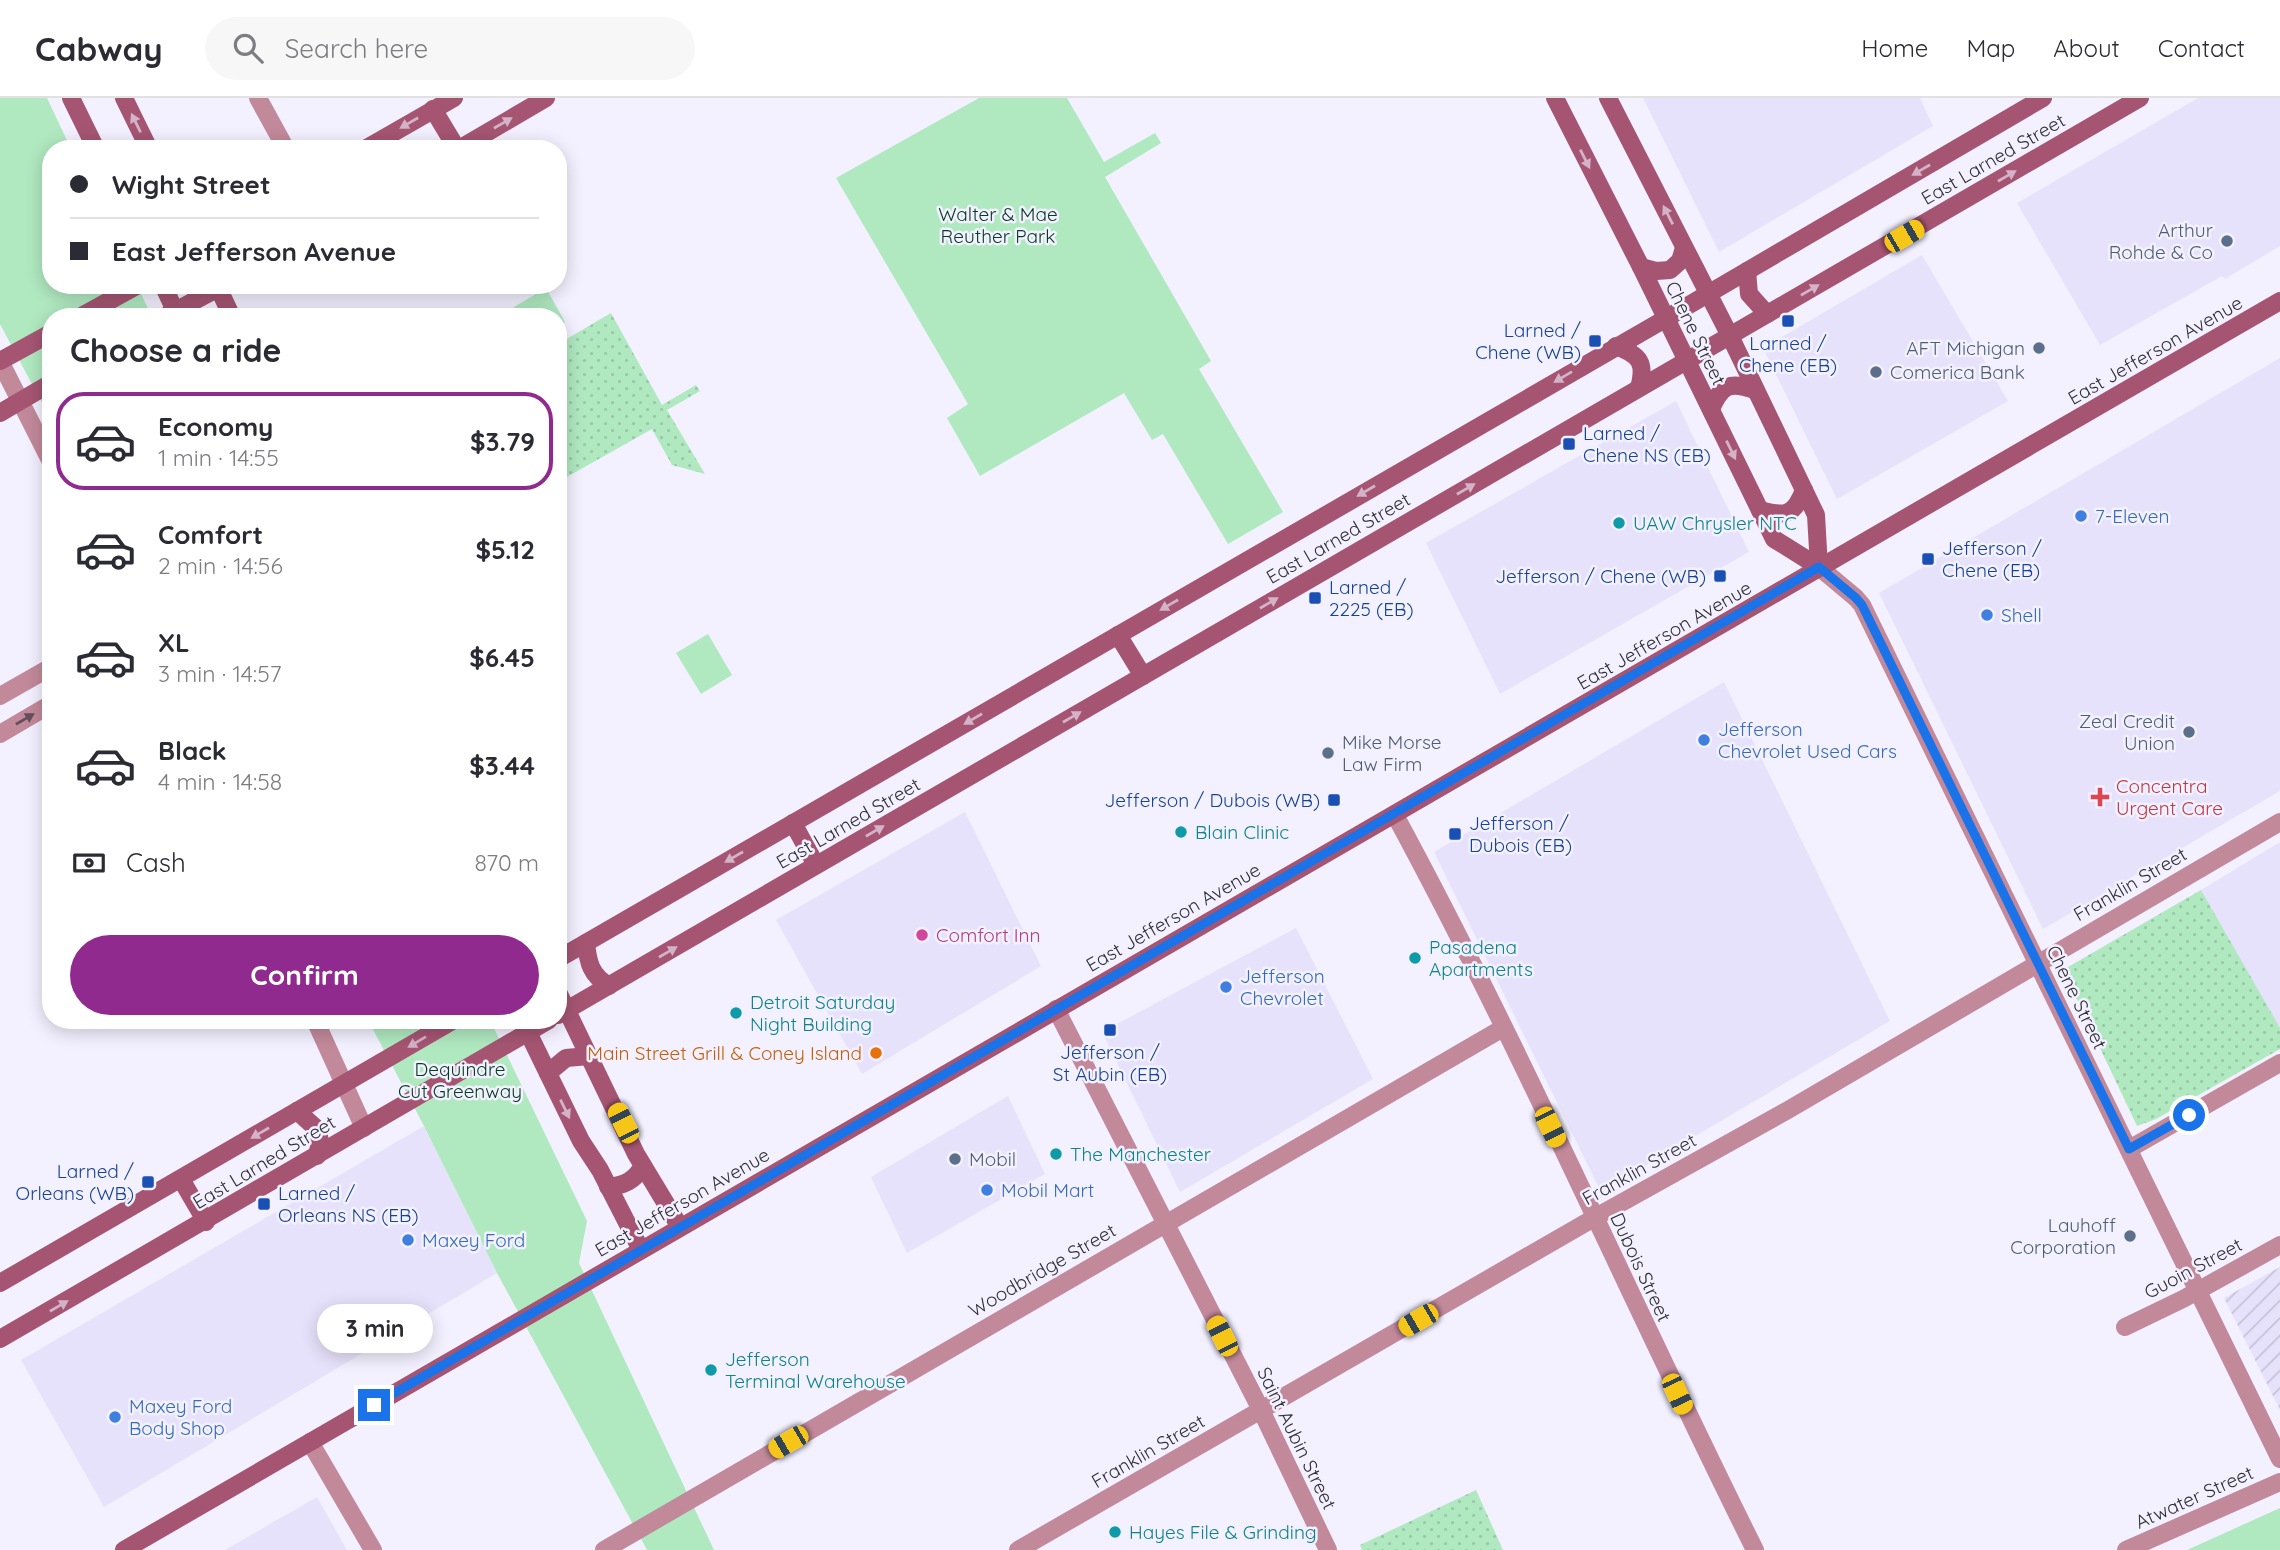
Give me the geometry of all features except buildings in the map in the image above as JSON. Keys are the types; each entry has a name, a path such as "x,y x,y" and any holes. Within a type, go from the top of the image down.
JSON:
{"street":[{"path":"71,98 92,140"},
{"path":"124,98 145,140"},
{"path":"258,98 280,140"},
{"path":"381,140 453,98"},
{"path":"474,140 546,98"},
{"name":"Chene Street","path":"1555,98 1774,539 1819,567 1862,605 2280,1458"},
{"name":"Chene Street","path":"1608,98 1730,336 1816,515 1819,567"},
{"name":"East Larned Street","path":"567,955 2043,98"},
{"name":"East Larned Street","path":"567,1009 2140,98"},
{"path":"433,110 452,140"},
{"path":"1641,267 1656,271 1670,270 1679,261 1685,248"},
{"path":"1747,271 1749,295 1767,314"},
{"path":"96,308 121,294"},
{"path":"184,308 207,294"},
{"name":"East Jefferson Avenue","path":"124,1550 2280,301"},
{"path":"42,338 0,361 42,443"},
{"path":"1616,346 1640,360 1643,373 1639,388"},
{"path":"1711,410 1717,395 1727,386 1739,385 1755,390"},
{"path":"0,413 42,388"},
{"path":"1760,510 1776,515 1789,513 1799,504 1804,490"},
{"path":"1118,635 1143,676"},
{"path":"0,696 42,672"},
{"path":"0,734 42,709"},
{"name":"Dubois Street","path":"1395,815 1503,1028 1688,1417 1755,1550"},
{"name":"Franklin Street","path":"1018,1550 1594,1218 1788,1110 2280,822"},
{"path":"793,823 816,865"},
{"path":"586,943 591,970 599,980 609,986"},
{"name":"Saint Aubin Street","path":"1056,1009 1261,1410 1328,1550"},
{"path":"567,1020 589,1056 643,1166 680,1227"},
{"name":"Woodbridge Street","path":"604,1550 1503,1028"},
{"path":"319,1029 364,1128"},
{"name":"East Larned Street","path":"0,1283 439,1029"},
{"name":"East Larned Street","path":"0,1339 472,1066 521,1029"},
{"path":"526,1029 581,1141 641,1250"},
{"path":"548,1073 565,1058 589,1056"},
{"path":"2129,1149 2280,1063"},
{"path":"297,1111 318,1130 320,1142 317,1156"},
{"path":"608,1186 629,1182 643,1166"},
{"path":"181,1179 206,1222"},
{"name":"Guoin Street","path":"2125,1327 2280,1245"},
{"path":"310,1442 373,1550"},
{"name":"Atwater Street","path":"2126,1550 2280,1482"}],"shaded area":[{"path":"1643,98 1920,98 1933,126 1719,252"},
{"path":"2198,98 2280,98 2280,246 2225,279 2222,276 2100,345 2017,203"},
{"path":"1922,255 2008,401 1837,499 1763,348"},
{"path":"2280,358 2280,791 2043,929 1879,593"},
{"path":"1676,401 1749,552 1500,694 1426,543"},
{"path":"1724,682 1890,1021 1601,1192 1434,852"},
{"path":"965,812 1041,966 862,1074 776,920"},
{"path":"2280,842 2280,1042 2063,970 2201,890"},
{"path":"1296,928 1373,1079 1180,1192 1102,1032"},
{"path":"1008,1096 1045,1174 907,1253 871,1177"},
{"path":"424,1126 497,1273 104,1507 21,1360"},
{"path":"2280,1267 2280,1410 2224,1298"},
{"path":"317,1497 347,1550 225,1550"}],"green space":[{"path":"0,98 47,98 67,140 42,140 42,294 141,294 148,308 42,308 42,403 0,324"},
{"name":"Walter & Mae Reuther Park","path":"979,98 1067,98 1104,162 1155,133 1161,143 1105,177 1211,361 1199,369 1283,512 1228,544 1163,434 1152,440 1124,393 980,476 947,418 968,404 836,178"},
{"path":"536,294 549,294 557,308 514,308"},
{"path":"611,313 662,405 696,385 700,391 667,410 705,474 672,465 652,429 567,477 567,339"},
{"path":"708,634 732,675 701,694 676,653"},
{"path":"2201,890 2280,1028 2280,1049 2156,1119 2137,1126 2063,970"},
{"name":"Dequindre Cut Greenway","path":"373,1029 494,1029 587,1221 579,1263 714,1550 647,1550 497,1273"},
{"path":"1476,1490 1503,1550 1362,1550 1360,1545"},
{"path":"2280,1508 2280,1550 2187,1550"}],"place":[{"name":"Arthur Rohde & Co","path":"2227,241"},
{"name":"Larned / Chene (EB)","path":"1788,321"},
{"name":"Larned / Chene (WB)","path":"1595,341"},
{"name":"AFT Michigan","path":"2039,348"},
{"name":"Comerica Bank","path":"1876,372"},
{"name":"Larned / Chene NS (EB)","path":"1569,444"},
{"name":"7-Eleven","path":"2081,516"},
{"name":"UAW Chrysler NTC","path":"1619,523"},
{"name":"Jefferson / Chene (EB)","path":"1928,559"},
{"name":"Jefferson / Chene (WB)","path":"1720,576"},
{"name":"Larned / 2225 (EB)","path":"1315,598"},
{"name":"Shell","path":"1987,615"},
{"name":"Zeal Credit Union","path":"2189,732"},
{"name":"Jefferson Chevrolet Used Cars","path":"1704,740"},
{"name":"Mike Morse Law Firm","path":"1328,753"},
{"name":"Concentra Urgent Care","path":"2100,797"},
{"name":"Jefferson / Dubois (WB)","path":"1334,800"},
{"name":"Blain Clinic","path":"1181,832"},
{"name":"Jefferson / Dubois (EB)","path":"1455,834"},
{"name":"Comfort Inn","path":"922,935"},
{"name":"Pasadena Apartments","path":"1415,958"},
{"name":"Jefferson Chevrolet","path":"1226,987"},
{"name":"Detroit Saturday Night Building","path":"736,1013"},
{"name":"Jefferson / St Aubin (EB)","path":"1110,1030"},
{"name":"Main Street Grill & Coney Island","path":"876,1053"},
{"name":"The Manchester","path":"1056,1154"},
{"name":"Mobil","path":"955,1159"},
{"name":"Larned / Orleans (WB)","path":"148,1182"},
{"name":"Mobil Mart","path":"987,1190"},
{"name":"Larned / Orleans NS (EB)","path":"264,1204"},
{"name":"Lauhoff Corporation","path":"2130,1236"},
{"name":"Maxey Ford","path":"408,1240"},
{"name":"Jefferson Terminal Warehouse","path":"711,1370"},
{"name":"Maxey Ford Body Shop","path":"115,1417"},
{"name":"Hayes File & Grinding","path":"1115,1532"}],"route":[{"path":"374,1405 1819,567 1862,605 2129,1149 2189,1115"}]}
